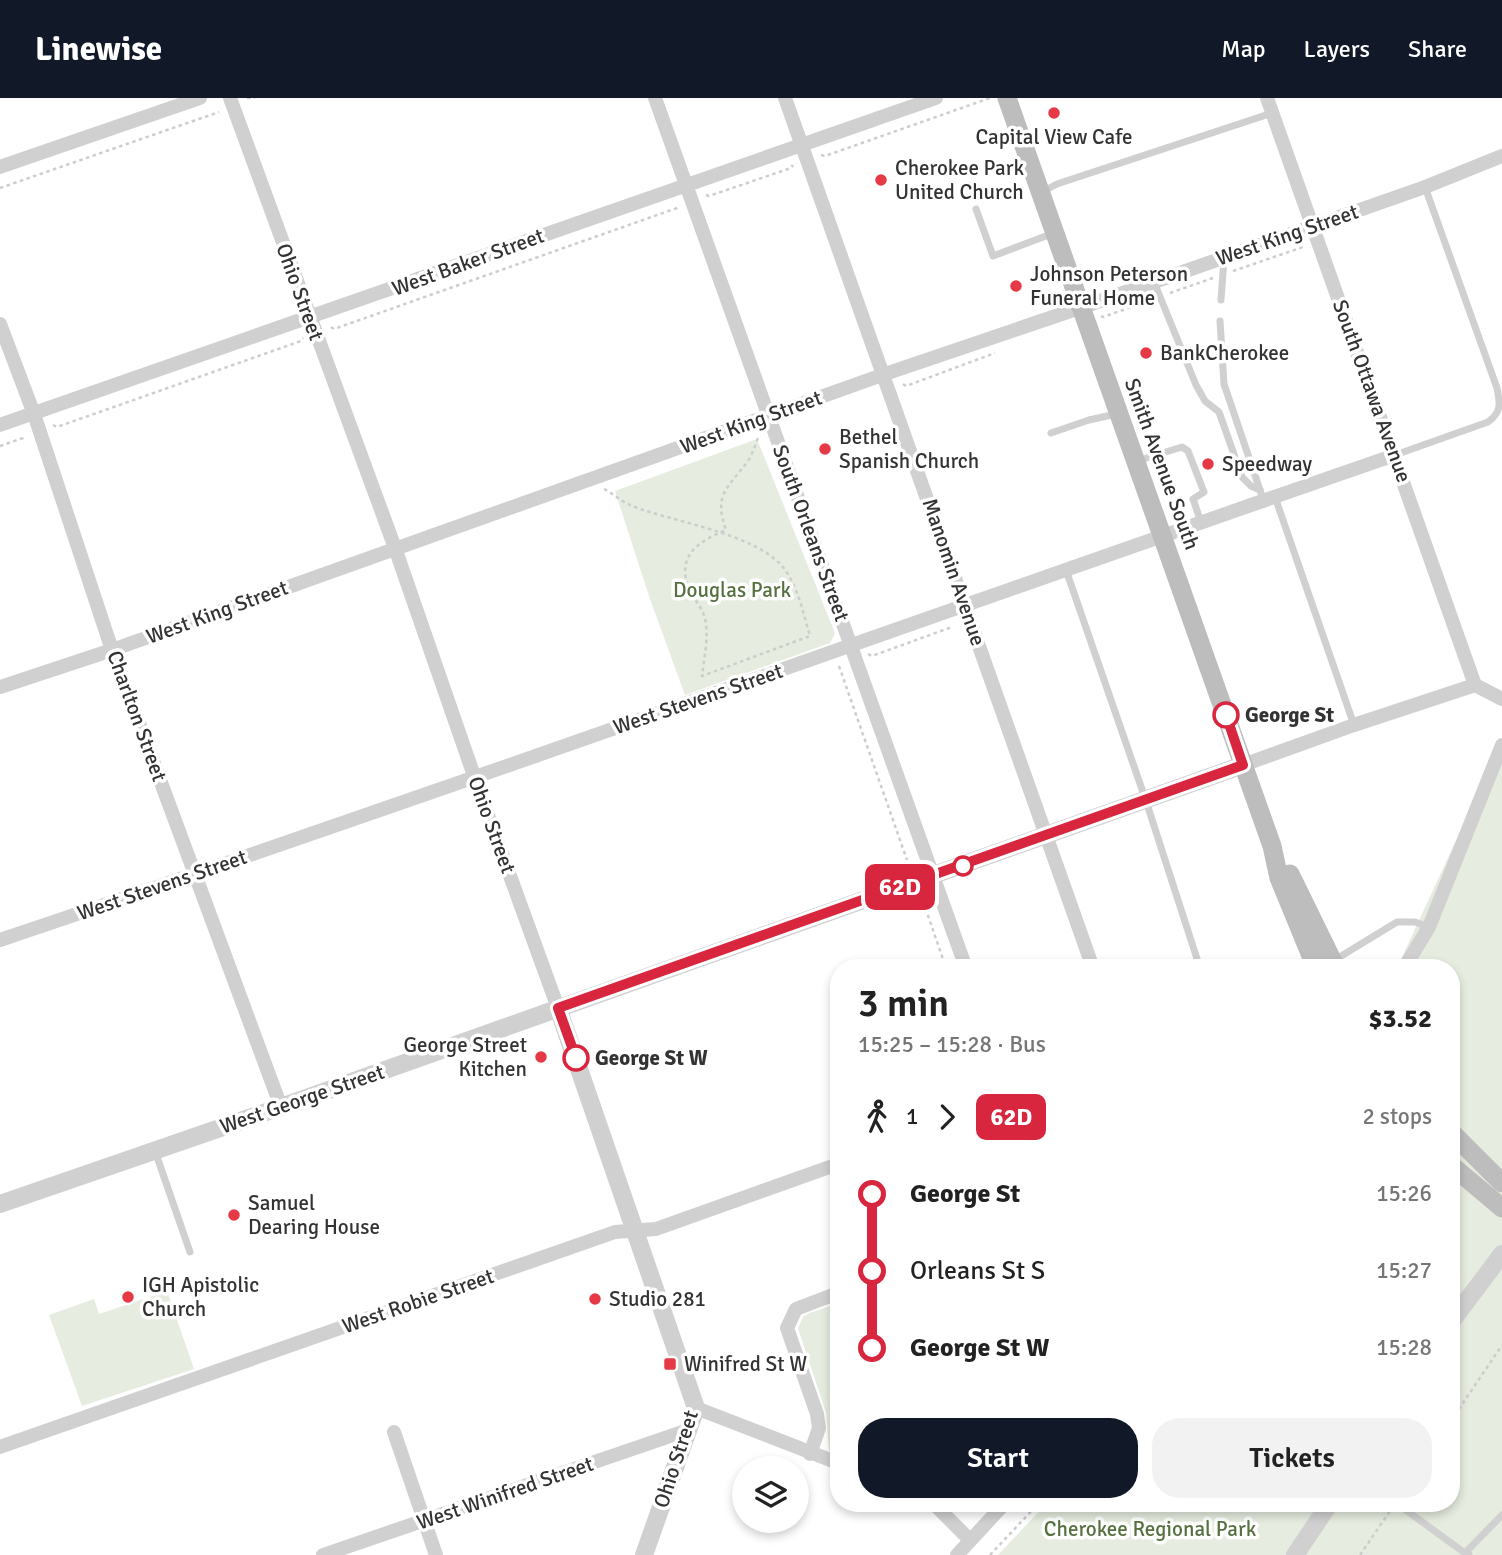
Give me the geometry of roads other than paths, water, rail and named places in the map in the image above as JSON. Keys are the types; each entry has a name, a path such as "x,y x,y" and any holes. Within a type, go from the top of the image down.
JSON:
{"main road":[{"name":"Smith Avenue South","path":"1007,98 1054,233 1091,311 1120,413 1272,846 1279,878 1324,959"},
{"path":"1460,1141 1502,1183"},
{"path":"1460,1173 1502,1208"}],"street":[{"path":"0,167 200,98"},
{"name":"Ohio Street","path":"230,98 395,548 636,1230 696,1408 644,1555"},
{"name":"South Orleans Street","path":"655,98 963,959"},
{"name":"Manomin Avenue","path":"785,98 885,374 1090,959"},
{"name":"West Baker Street","path":"0,425 310,319 802,144 898,105 936,98"},
{"name":"South Ottawa Avenue","path":"1268,98 1475,685"},
{"name":"West King Street","path":"0,687 112,650 885,374 1091,311 1154,282 1425,187 1502,156"},
{"name":"Charlton Street","path":"0,324 34,414 112,650 281,1107"},
{"name":"West Stevens Street","path":"0,940 852,646 1200,522 1266,495 1395,455"},
{"path":"1475,685 1502,699"},
{"name":"West George Street","path":"1,1199 281,1107 1354,725 1475,685"},
{"path":"1409,959 1429,927 1502,745"},
{"name":"West Robie Street","path":"0,1447 615,1232 656,1229 830,1167"},
{"path":"1460,1310 1502,1254"},
{"path":"810,1454 820,1428 788,1328 796,1309 830,1296"},
{"path":"696,1408 830,1460"},
{"name":"West Winifred Street","path":"323,1555 688,1430"},
{"path":"394,1432 436,1555"},
{"path":"942,1512 970,1541"},
{"path":"957,1555 997,1512"},
{"path":"1295,1555 1324,1512"}],"lane":[{"path":"1041,192 1057,184 1273,113"},
{"path":"1395,455 1488,422 1497,416 1501,404 1425,187"},
{"path":"976,209 993,256 1054,233"},
{"path":"1221,300 1224,258"},
{"path":"1154,282 1196,385 1205,401 1219,412 1242,477 1266,495"},
{"path":"1220,321 1224,384 1354,725"},
{"path":"1051,433 1120,413"},
{"path":"1137,460 1182,447 1188,451 1204,492 1193,499 1200,522"},
{"path":"1066,570 1197,959"},
{"path":"1339,959 1397,922 1415,922 1429,927"},
{"path":"155,1150 190,1252"},
{"path":"1408,1512 1466,1554 1502,1515"}],"place":[{"name":"Capital View Cafe","path":"1054,113"},
{"name":"Cherokee Park United Church","path":"881,180"},
{"name":"Johnson Peterson Funeral Home","path":"1016,286"},
{"name":"BankCherokee","path":"1146,353"},
{"name":"Bethel Spanish Church","path":"825,449"},
{"name":"Speedway","path":"1208,464"},
{"name":"George St","path":"1226,715"},
{"name":"George Street Kitchen","path":"541,1057"},
{"name":"George St W","path":"576,1058"},
{"name":"Samuel Dearing House","path":"234,1215"},
{"name":"IGH Apistolic Church","path":"128,1297"},
{"name":"Studio 281","path":"595,1299"},
{"name":"Winifred St W","path":"670,1364"}],"park label":[{"name":"Douglas Park","path":"732,590"},
{"name":"Cherokee Regional Park","path":"1150,1529"}]}
